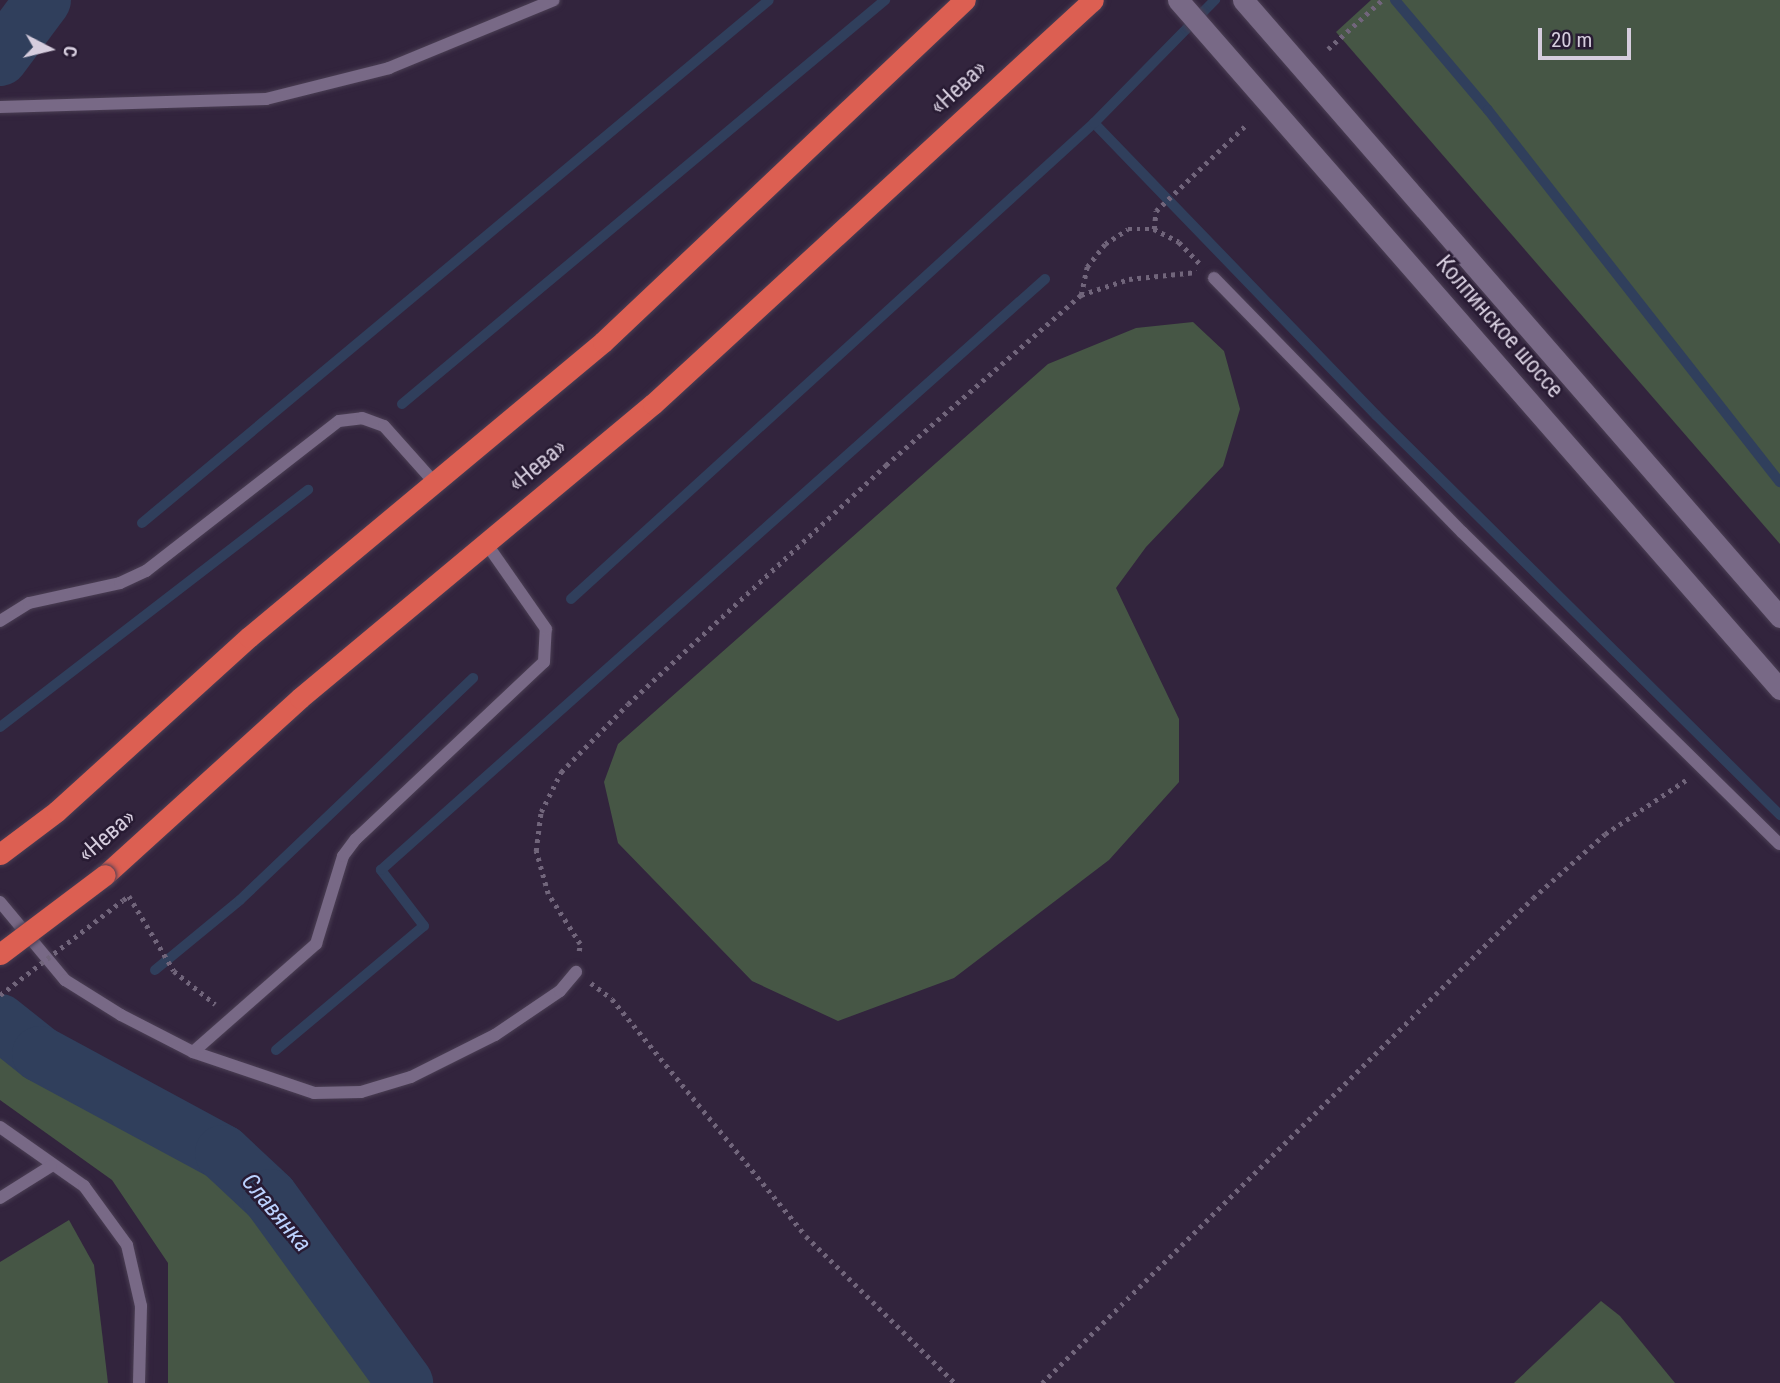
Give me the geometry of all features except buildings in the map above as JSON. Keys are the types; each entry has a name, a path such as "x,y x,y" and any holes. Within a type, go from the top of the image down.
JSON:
{"highway":[{"path":"0,854 57,811 249,637 603,342 965,0"},
{"name":"«Нева»","path":"0,954 105,875 300,698 653,404 1093,0"}],"main road":[{"name":"Колпинское шоссе","path":"1178,0 1780,689"},
{"name":"Колпинское шоссе","path":"1243,0 1780,617"}],"lane":[{"path":"0,107 267,99 389,68 554,0"},
{"path":"1214,278 1702,769 1780,844"},
{"path":"0,621 29,603 120,583 146,571 339,421 362,418 384,426 435,483"},
{"path":"193,1052 316,944 343,856 356,839 544,663 549,640 546,629 486,543"},
{"path":"0,902 65,980 193,1052 303,1090 361,1092 411,1077 495,1035 560,991 576,972"},
{"path":"0,1127 51,1166 84,1186 127,1245 141,1306 138,1383"},
{"path":"0,1198 51,1166"}],"path":[{"path":"1328,49 1382,0"},
{"path":"1154,229 1156,211 1248,123"},
{"path":"1081,295 1087,267 1105,243 1128,229 1154,229 1179,242 1214,278"},
{"path":"955,1383 806,1236 612,999 576,972 580,944 548,894 536,851 541,812 561,772 628,704 886,464 1081,295 1129,279 1190,270 1214,278"},
{"path":"1042,1383 1533,898 1605,834 1702,769"},
{"path":"0,995 128,896 174,971 232,1018"}],"green space":[{"path":"1371,0 1780,0 1780,544 1336,32"},
{"path":"1193,322 1224,351 1240,409 1223,466 1146,547 1116,588 1179,719 1179,782 1109,860 954,978 838,1021 752,981 618,843 604,782 618,744 1048,364 1136,328"},
{"path":"0,1032 32,1062 224,1176 381,1383 168,1383 168,1263 112,1180 0,1100"},
{"path":"69,1220 94,1265 108,1383 0,1383 0,1262"},
{"path":"1601,1301 1620,1316 1675,1383 1514,1383"}],"waterway":[{"name":"Славянка","path":"0,58 43,0"},
{"path":"142,523 769,0"},
{"path":"402,404 885,0"},
{"path":"571,599 1094,123 1215,0"},
{"path":"1395,0 1488,110 1780,482"},
{"path":"1094,123 1376,415 1780,815"},
{"path":"276,1050 424,926 381,870 1045,279"},
{"path":"0,727 308,490"},
{"path":"155,970 240,900 473,678"},
{"name":"Славянка","path":"0,1022 40,1054 223,1153 270,1197 405,1383"}]}
